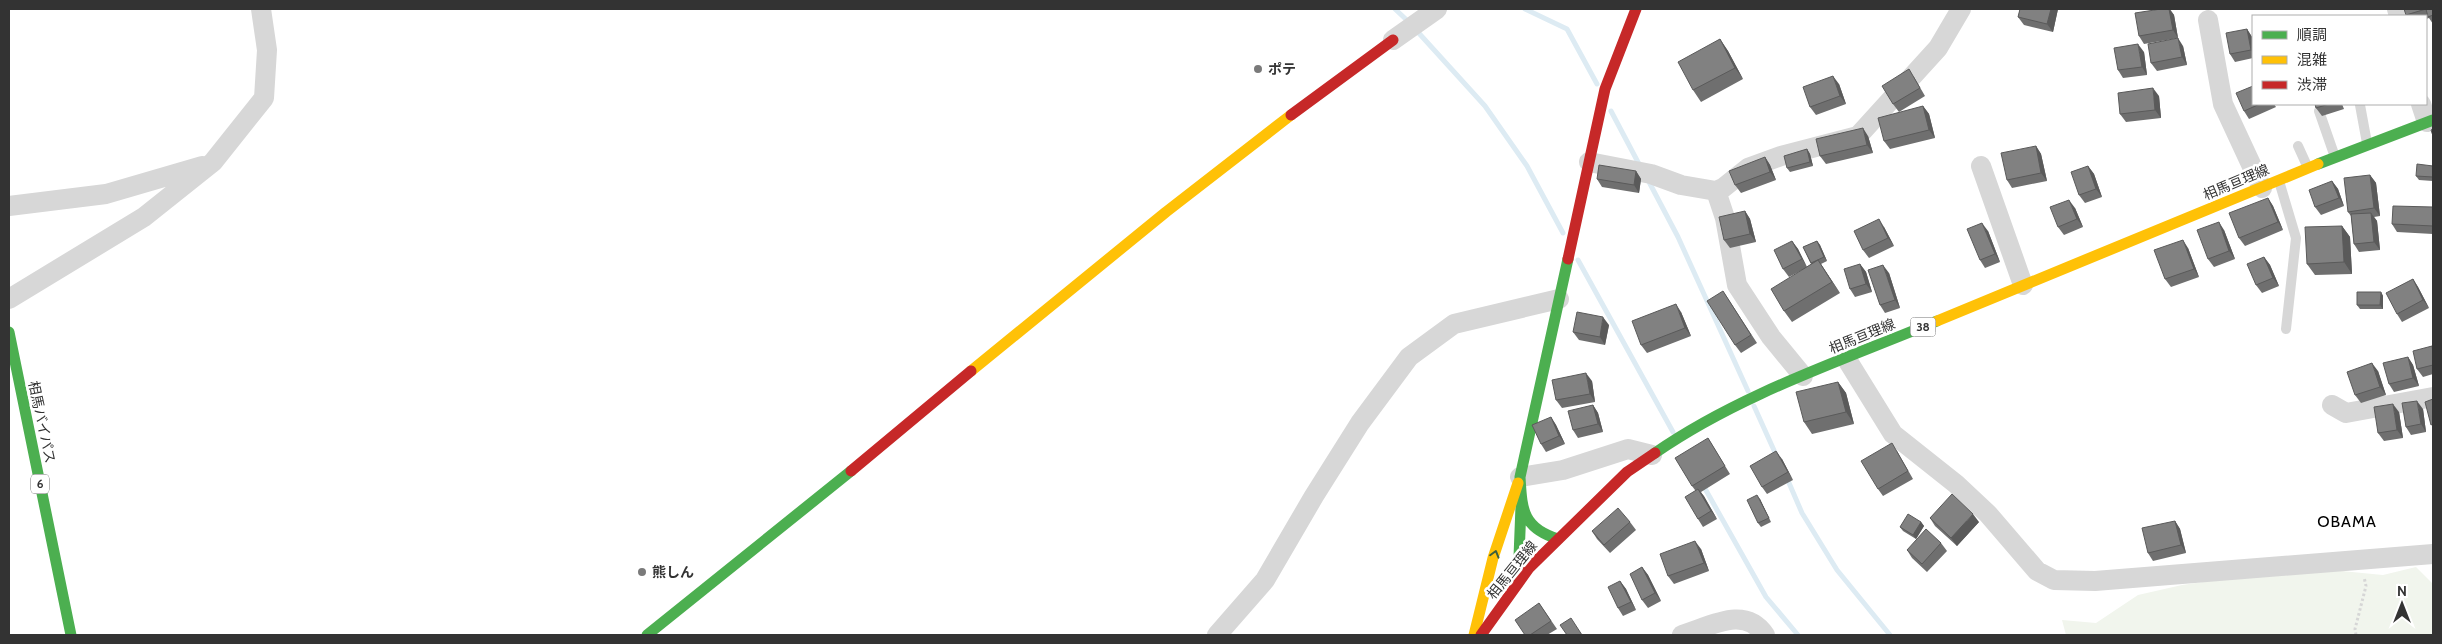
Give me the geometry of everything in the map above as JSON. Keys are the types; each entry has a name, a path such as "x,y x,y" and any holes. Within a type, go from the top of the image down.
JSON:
{"main road":[{"path":"1474,635 1479,608 1503,526 1520,477 1605,90 1636,9"},
{"path":"646,635 825,493 1159,218 1343,75 1393,40"},
{"name":"相馬亘理線","path":"1481,635 1529,568 1627,472 1678,437 1739,403 2335,158 2427,115"},
{"name":"相馬バイパス","path":"9,332 71,635"},
{"path":"1518,583 1521,506 1520,477"},
{"path":"1521,506 1531,523 1543,535 1558,539"}],"street":[{"path":"9,299 144,217 212,162 264,98 267,50 261,9"},
{"path":"1393,40 1436,9"},
{"path":"1589,162 1651,174 1681,185 1716,191 1723,188 1748,168 1781,156 1858,136 1938,48 1961,9"},
{"path":"2208,20 2223,104 2271,184"},
{"path":"9,206 106,194 212,162"},
{"path":"1981,166 2023,285"},
{"path":"1716,191 1725,218 1737,285 1772,337 1803,376"},
{"path":"1218,635 1265,580 1314,496 1360,423 1409,357 1454,324 1559,299"},
{"path":"1846,358 1893,434 1956,484 1988,514 2037,571 2054,580 2095,581 2433,554"},
{"path":"2332,405 2346,413 2433,397"},
{"path":"1520,477 1563,470 1628,449 1652,455"},
{"path":"1682,635 1738,618 1757,624 1765,635"}],"lane":[{"path":"2360,106 2367,144"},
{"path":"2319,111 2335,158"},
{"path":"2298,146 2308,169"},
{"path":"2271,184 2296,238 2286,330"}],"path":[{"path":"2356,635 2366,586 2362,559"}],"shaded area":[{"path":"2416,567 2433,584 2433,635 2066,635 2062,620 2096,623 2138,595 2182,585 2273,572 2321,569 2383,575"}],"building":[{"path":"2020,9 2051,9 2047,24 2018,17"},
{"path":"2169,9 2173,30 2139,36 2135,13"},
{"path":"2404,9 2426,9 2406,15"},
{"path":"2426,9 2433,9 2433,15 2428,17"},
{"path":"2247,29 2251,50 2230,54 2226,33"},
{"path":"2178,38 2182,57 2151,63 2148,44"},
{"path":"1720,39 1735,68 1693,90 1678,62"},
{"path":"2138,44 2142,67 2118,70 2114,48"},
{"path":"1909,69 1920,88 1893,104 1882,86"},
{"path":"1833,76 1840,96 1810,107 1803,87"},
{"path":"2252,86 2252,105 2258,105 2244,111 2236,93"},
{"path":"2153,88 2155,110 2120,114 2118,93"},
{"path":"2315,105 2326,105 2316,108"},
{"path":"1923,106 1929,130 1884,141 1878,118"},
{"path":"1863,128 1867,145 1820,156 1816,139"},
{"path":"2036,146 2041,173 2007,180 2001,153"},
{"path":"1807,149 1810,162 1787,168 1784,156"},
{"path":"1765,157 1770,172 1735,185 1729,171"},
{"path":"2417,164 2433,166 2433,177 2416,176"},
{"path":"1599,165 1636,171 1634,185 1597,179"},
{"path":"2088,166 2096,189 2079,195 2071,172"},
{"path":"2370,175 2374,208 2348,212 2344,178"},
{"path":"2332,181 2339,198 2315,207 2309,190"},
{"path":"2268,198 2278,222 2239,238 2229,213"},
{"path":"2069,200 2077,219 2058,227 2050,207"},
{"path":"2393,206 2433,207 2433,226 2392,224"},
{"path":"1745,211 1750,234 1724,240 1719,217"},
{"path":"2371,213 2374,242 2354,244 2351,214"},
{"path":"1879,219 1888,238 1863,250 1854,231"},
{"path":"2219,222 2229,251 2208,259 2197,230"},
{"path":"1982,223 1995,254 1980,260 1967,229"},
{"path":"2342,226 2344,262 2307,264 2305,227"},
{"path":"2183,240 2194,269 2165,279 2154,250"},
{"path":"1792,241 1802,259 1783,269 1774,250"},
{"path":"1817,241 1824,257 1811,263 1803,247"},
{"path":"2264,257 2273,278 2256,285 2247,264"},
{"path":"1818,260 1832,282 1784,311 1771,289"},
{"path":"1860,264 1866,284 1850,289 1844,269"},
{"path":"1883,265 1895,300 1880,305 1868,270"},
{"path":"2413,279 2423,300 2397,314 2386,293"},
{"path":"1723,291 1751,335 1735,345 1707,301"},
{"path":"2357,292 2381,292 2380,305 2357,305"},
{"path":"1676,304 1685,328 1641,345 1632,321"},
{"path":"1577,312 1603,317 1600,337 1573,332"},
{"path":"2432,346 2433,365 2417,369 2413,351"},
{"path":"2408,357 2413,378 2389,384 2383,363"},
{"path":"2372,363 2380,387 2355,395 2347,372"},
{"path":"1586,373 1590,394 1556,400 1552,380"},
{"path":"1838,382 1846,412 1804,422 1796,392"},
{"path":"2433,399 2433,424 2431,425 2425,402"},
{"path":"2417,401 2421,424 2406,427 2402,403"},
{"path":"2393,404 2397,430 2378,433 2374,407"},
{"path":"1593,405 1598,424 1573,430 1568,411"},
{"path":"1551,417 1559,436 1541,444 1532,425"},
{"path":"1708,438 1725,466 1692,486 1675,458"},
{"path":"1892,443 1908,471 1878,489 1861,461"},
{"path":"1776,451 1788,472 1762,487 1750,466"},
{"path":"1698,489 1711,511 1698,519 1685,497"},
{"path":"1952,494 1973,514 1951,538 1930,518"},
{"path":"1757,495 1769,518 1758,523 1747,500"},
{"path":"1618,508 1630,522 1604,545 1592,531"},
{"path":"1908,514 1921,522 1913,535 1900,527"},
{"path":"2175,521 2181,545 2148,553 2142,528"},
{"path":"1926,529 1941,543 1922,564 1907,550"},
{"path":"1695,541 1704,563 1668,576 1660,554"},
{"path":"1642,567 1655,593 1642,600 1630,574"},
{"path":"1620,581 1631,602 1618,608 1608,587"},
{"path":"1539,603 1551,621 1530,635 1525,635 1515,620"},
{"path":"1571,618 1582,635 1567,635 1560,625"}],"waterway":[{"path":"1395,9 1411,24"},
{"path":"1525,9 1567,29 1597,84"},
{"path":"1416,30 1485,106 1527,166 1563,233"},
{"path":"1611,111 1640,166"},
{"path":"1648,180 1678,237 1748,391"},
{"path":"1578,260 1673,432"},
{"path":"1754,406 1777,457"},
{"path":"1786,476 1802,513 1837,570 1890,635"},
{"path":"1703,485 1766,597 1798,635"}],"traffic: fast":[{"path":"2318,164 2433,120"},
{"path":"1558,539 1537,529 1526,516 1523,508 1520,477 1568,259"},
{"path":"1655,453 1721,413 1756,396 1937,321"},
{"path":"9,332 71,635"},
{"path":"647,635 851,471"},
{"path":"1518,583 1521,506"}],"traffic: slow":[{"path":"971,371 1166,212 1291,115"},
{"path":"1937,321 2318,164"},
{"path":"1474,635 1493,558 1518,483"}],"traffic: jam":[{"path":"1568,259 1605,89 1636,9"},
{"path":"1291,115 1393,40"},
{"path":"851,471 971,371"},
{"path":"1481,635 1529,568 1627,472 1655,453"}],"place":[{"name":"ポテ","path":"1258,69"},
{"name":"熊しん","path":"642,572"}],"district":[{"name":"OBAMA","path":"2347,521"}]}
